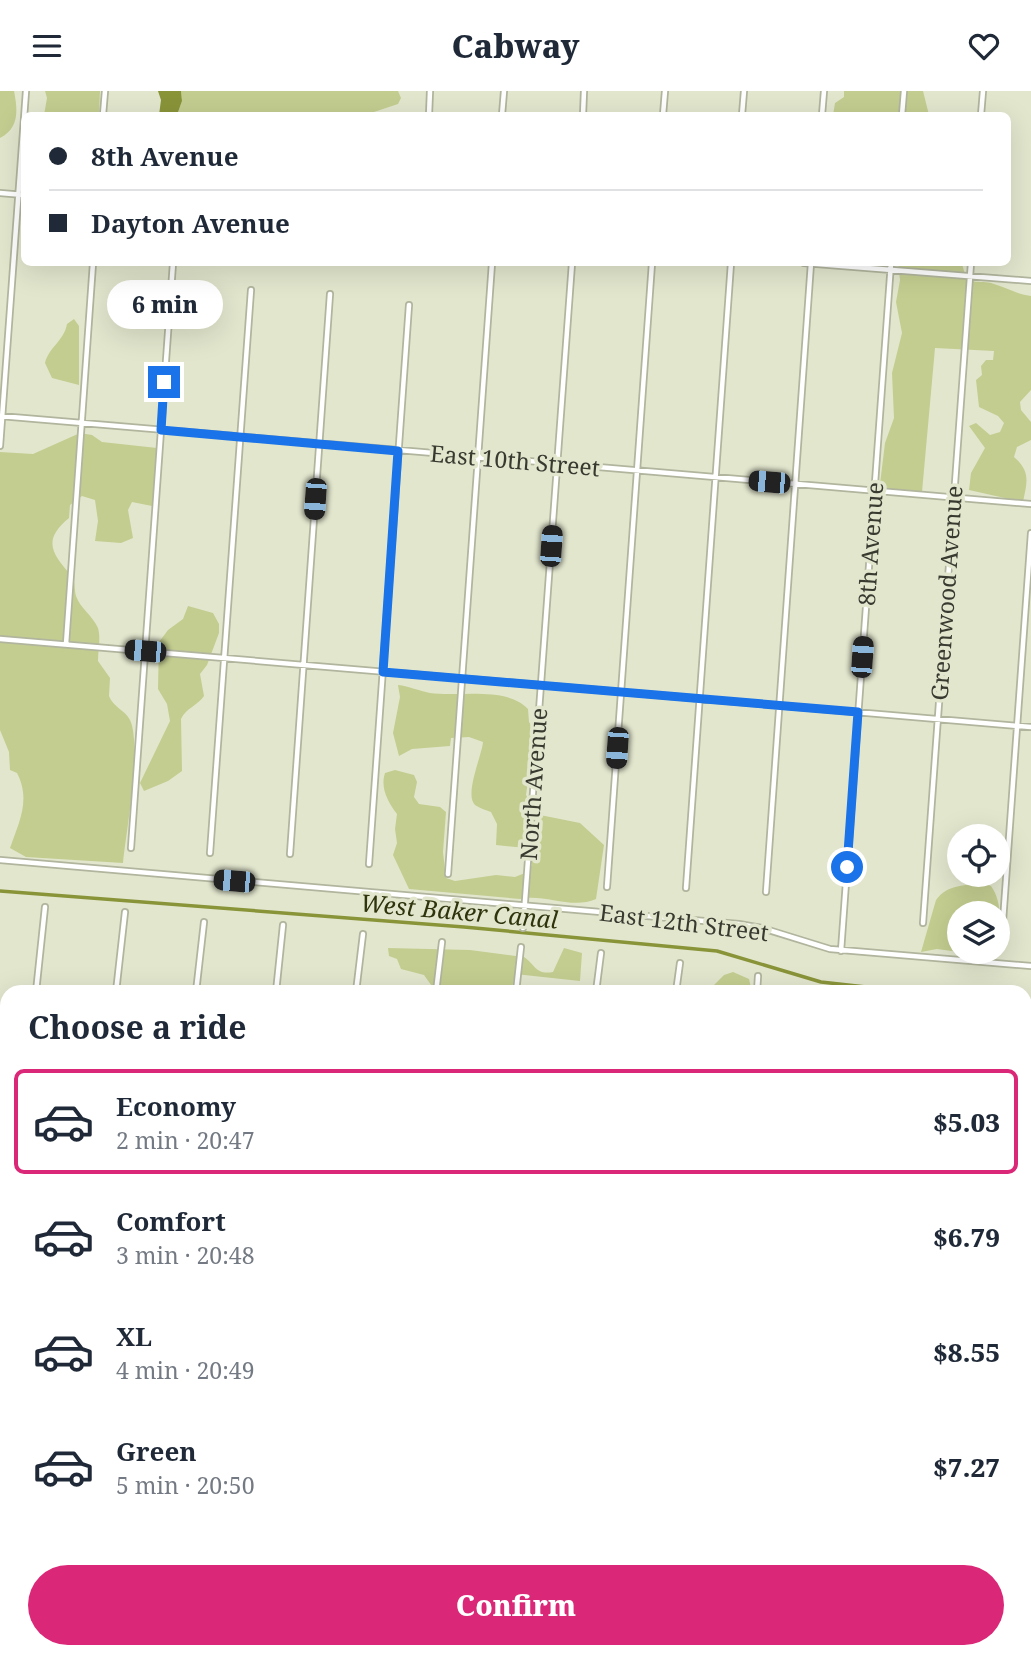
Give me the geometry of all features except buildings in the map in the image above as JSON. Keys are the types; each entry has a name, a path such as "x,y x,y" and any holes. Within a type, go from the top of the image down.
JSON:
{"street":[{"path":"25,112 26,91"},
{"path":"103,112 104,91"},
{"path":"429,112 430,91"},
{"path":"502,112 504,91"},
{"path":"583,112 584,91"},
{"path":"663,112 665,91"},
{"path":"742,112 744,91"},
{"path":"822,112 824,91"},
{"path":"902,112 904,91"},
{"path":"981,112 983,91"},
{"path":"0,193 21,195 0,446"},
{"path":"66,645 93,266"},
{"path":"131,848 173,266"},
{"path":"448,874 492,266"},
{"name":"North Avenue","path":"523,928 572,266"},
{"path":"607,887 652,266"},
{"path":"686,888 732,266"},
{"path":"766,892 811,266"},
{"path":"845,266 1031,281"},
{"name":"8th Avenue","path":"841,951 891,266"},
{"name":"Greenwood Avenue","path":"923,923 971,266"},
{"path":"210,853 251,290"},
{"path":"290,855 330,294"},
{"path":"369,864 409,305"},
{"name":"East 10th Street","path":"1,416 1031,504"},
{"path":"1004,901 1031,533"},
{"path":"0,639 1031,727"},
{"name":"East 12th Street","path":"0,860 755,926 812,946 841,951 1031,966"},
{"path":"37,985 45,907"},
{"path":"117,985 125,912"},
{"path":"197,985 204,922"},
{"path":"277,985 283,925"},
{"path":"357,985 363,934"},
{"path":"437,985 442,942"},
{"path":"517,985 521,947"},
{"path":"597,985 601,953"},
{"path":"677,985 680,963"},
{"path":"757,985 758,976"}],"shaded area":[{"path":"0,91 14,91 16,118 11,129 0,138"},
{"path":"45,91 100,91 99,112 45,112 47,98"},
{"path":"158,91 181,91 182,101 178,112 159,112 161,100"},
{"path":"181,91 398,91 401,98 398,104 374,112 178,112 182,101"},
{"path":"844,91 923,91 928,112 834,112 835,103 844,97"},
{"path":"898,266 963,266 970,280 989,282 1031,296 1031,390 1020,402 1021,410 1031,422 1031,440 1017,447 1014,457 1025,473 1023,502 969,490 971,473 985,448 969,426 976,423 990,435 1000,432 1004,423 998,416 979,407 976,380 982,375 981,366 986,360 993,360 994,351 935,348 922,492 882,488 880,484 885,443 894,418 892,373 902,333 896,302 900,280"},
{"path":"74,319 79,326 79,385 52,378 45,363 67,324"},
{"path":"80,433 92,435 102,442 157,448 152,506 132,502 128,510 133,538 121,543 95,541 98,521 95,500 82,496 70,505 69,518 55,533 53,540 55,554 73,577 78,600 98,628 98,661 110,678 109,696 130,720 133,732 134,768 123,863 26,857 10,848 20,820 23,792 17,773 10,770 9,752 0,730 0,452 33,454"},
{"path":"188,606 213,613 219,624 219,633 207,665 200,674 204,696 181,719 182,771 168,781 144,791 140,783 170,721 167,704 158,689 159,642 168,630 183,619"},
{"path":"398,685 430,693 508,697 528,709 529,722 535,732 526,795 540,815 580,823 604,845 596,899 577,903 409,889 393,855 397,843 397,814 384,789 385,773 395,770 414,775 417,782 414,797 419,804 440,807 446,812 443,852 446,878 455,881 496,875 515,877 525,873 532,865 526,848 496,845 497,824 491,812 475,805 472,800 472,784 483,742 469,737 451,738 450,746 412,749 399,756 393,733 400,697"},
{"path":"956,887 992,887 998,901 947,901 947,950 921,952 936,900"},
{"path":"388,948 470,950 524,957 539,971 547,973 553,972 564,948 582,953 580,981 515,974 513,985 431,985 424,975 401,969 397,959 389,956"},
{"path":"733,972 749,979 750,985 714,985 724,975"}],"waterway":[{"name":"West Baker Canal","path":"0,891 464,927 717,951 821,982 848,985"}],"route":[{"path":"164,382 161,430 398,451 383,672 858,712 847,867"}]}
